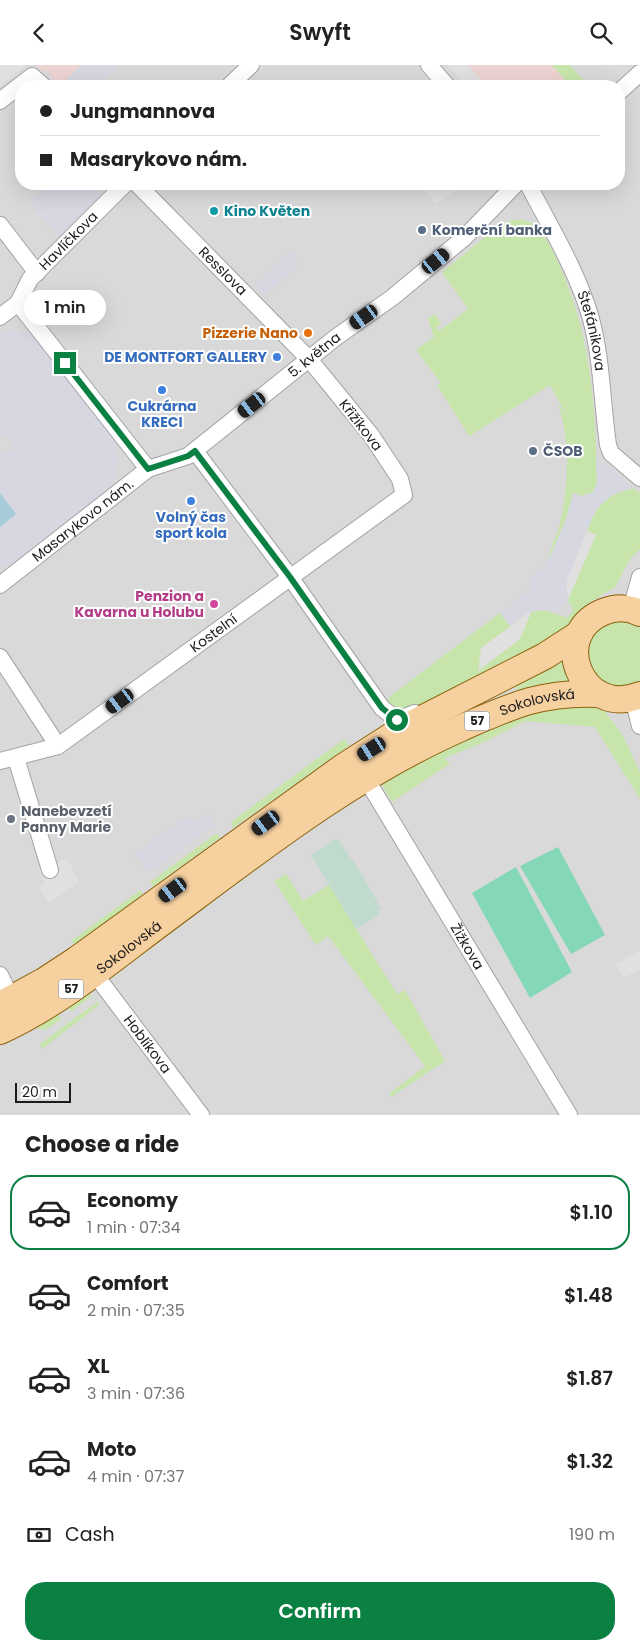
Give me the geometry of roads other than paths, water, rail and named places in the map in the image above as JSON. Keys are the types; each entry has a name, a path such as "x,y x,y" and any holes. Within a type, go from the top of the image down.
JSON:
{"main road":[{"name":"57","path":"579,634 587,623 604,611 617,608 636,611"},
{"name":"Sokolovská","path":"6,1002 83,955 343,767 404,728 545,656 579,634"},
{"path":"579,634 575,648 577,668 588,686 599,694"},
{"name":"Sokolovská","path":"0,1031 55,1000 94,973 278,837 365,777 446,735 513,706 547,695 599,694"},
{"name":"57","path":"599,694 612,699 636,697"}],"street":[{"path":"235,80 251,65"},
{"path":"429,65 442,80"},
{"path":"625,87 640,73"},
{"path":"0,101 15,93"},
{"name":"Havlíčkova","path":"18,303 30,279 119,190"},
{"name":"Resslova","path":"142,190 309,359"},
{"name":"5. května","path":"148,469 188,456 195,451 309,359 393,297 465,237 510,190"},
{"name":"Štefánikova","path":"531,190 562,249 591,319 602,377 608,445 611,453 640,478"},
{"path":"0,225 37,273"},
{"path":"0,317 18,303"},
{"name":"Masarykovo nám.","path":"0,585 148,469 18,303"},
{"name":"Křižíkova","path":"309,359 371,435 400,479 404,495"},
{"path":"195,451 290,577 382,708 392,718 403,719 455,692 502,678"},
{"name":"Kostelní","path":"50,870 8,759 58,746 404,495"},
{"path":"636,611 640,577"},
{"path":"0,657 58,746"},
{"path":"636,697 640,726"},
{"name":"Žižkova","path":"365,777 569,1115"},
{"name":"Hoblíkova","path":"94,973 201,1115"},
{"path":"0,975 6,1002"}],"water":[{"path":"0,493 16,514 0,527"}],"place":[{"name":"Kino Květen","path":"214,211"},
{"name":"Komerční banka","path":"422,230"},
{"name":"Pizzerie Nano","path":"308,333"},
{"name":"DE MONTFORT GALLERY","path":"277,357"},
{"name":"Cukrárna KRECI","path":"162,390"},
{"name":"ČSOB","path":"533,451"},
{"name":"Volný čas sport kola","path":"191,501"},
{"name":"Penzion a Kavarna u Holubu","path":"214,604"},
{"name":"Nanebevzetí Panny Marie","path":"11,819"}]}
